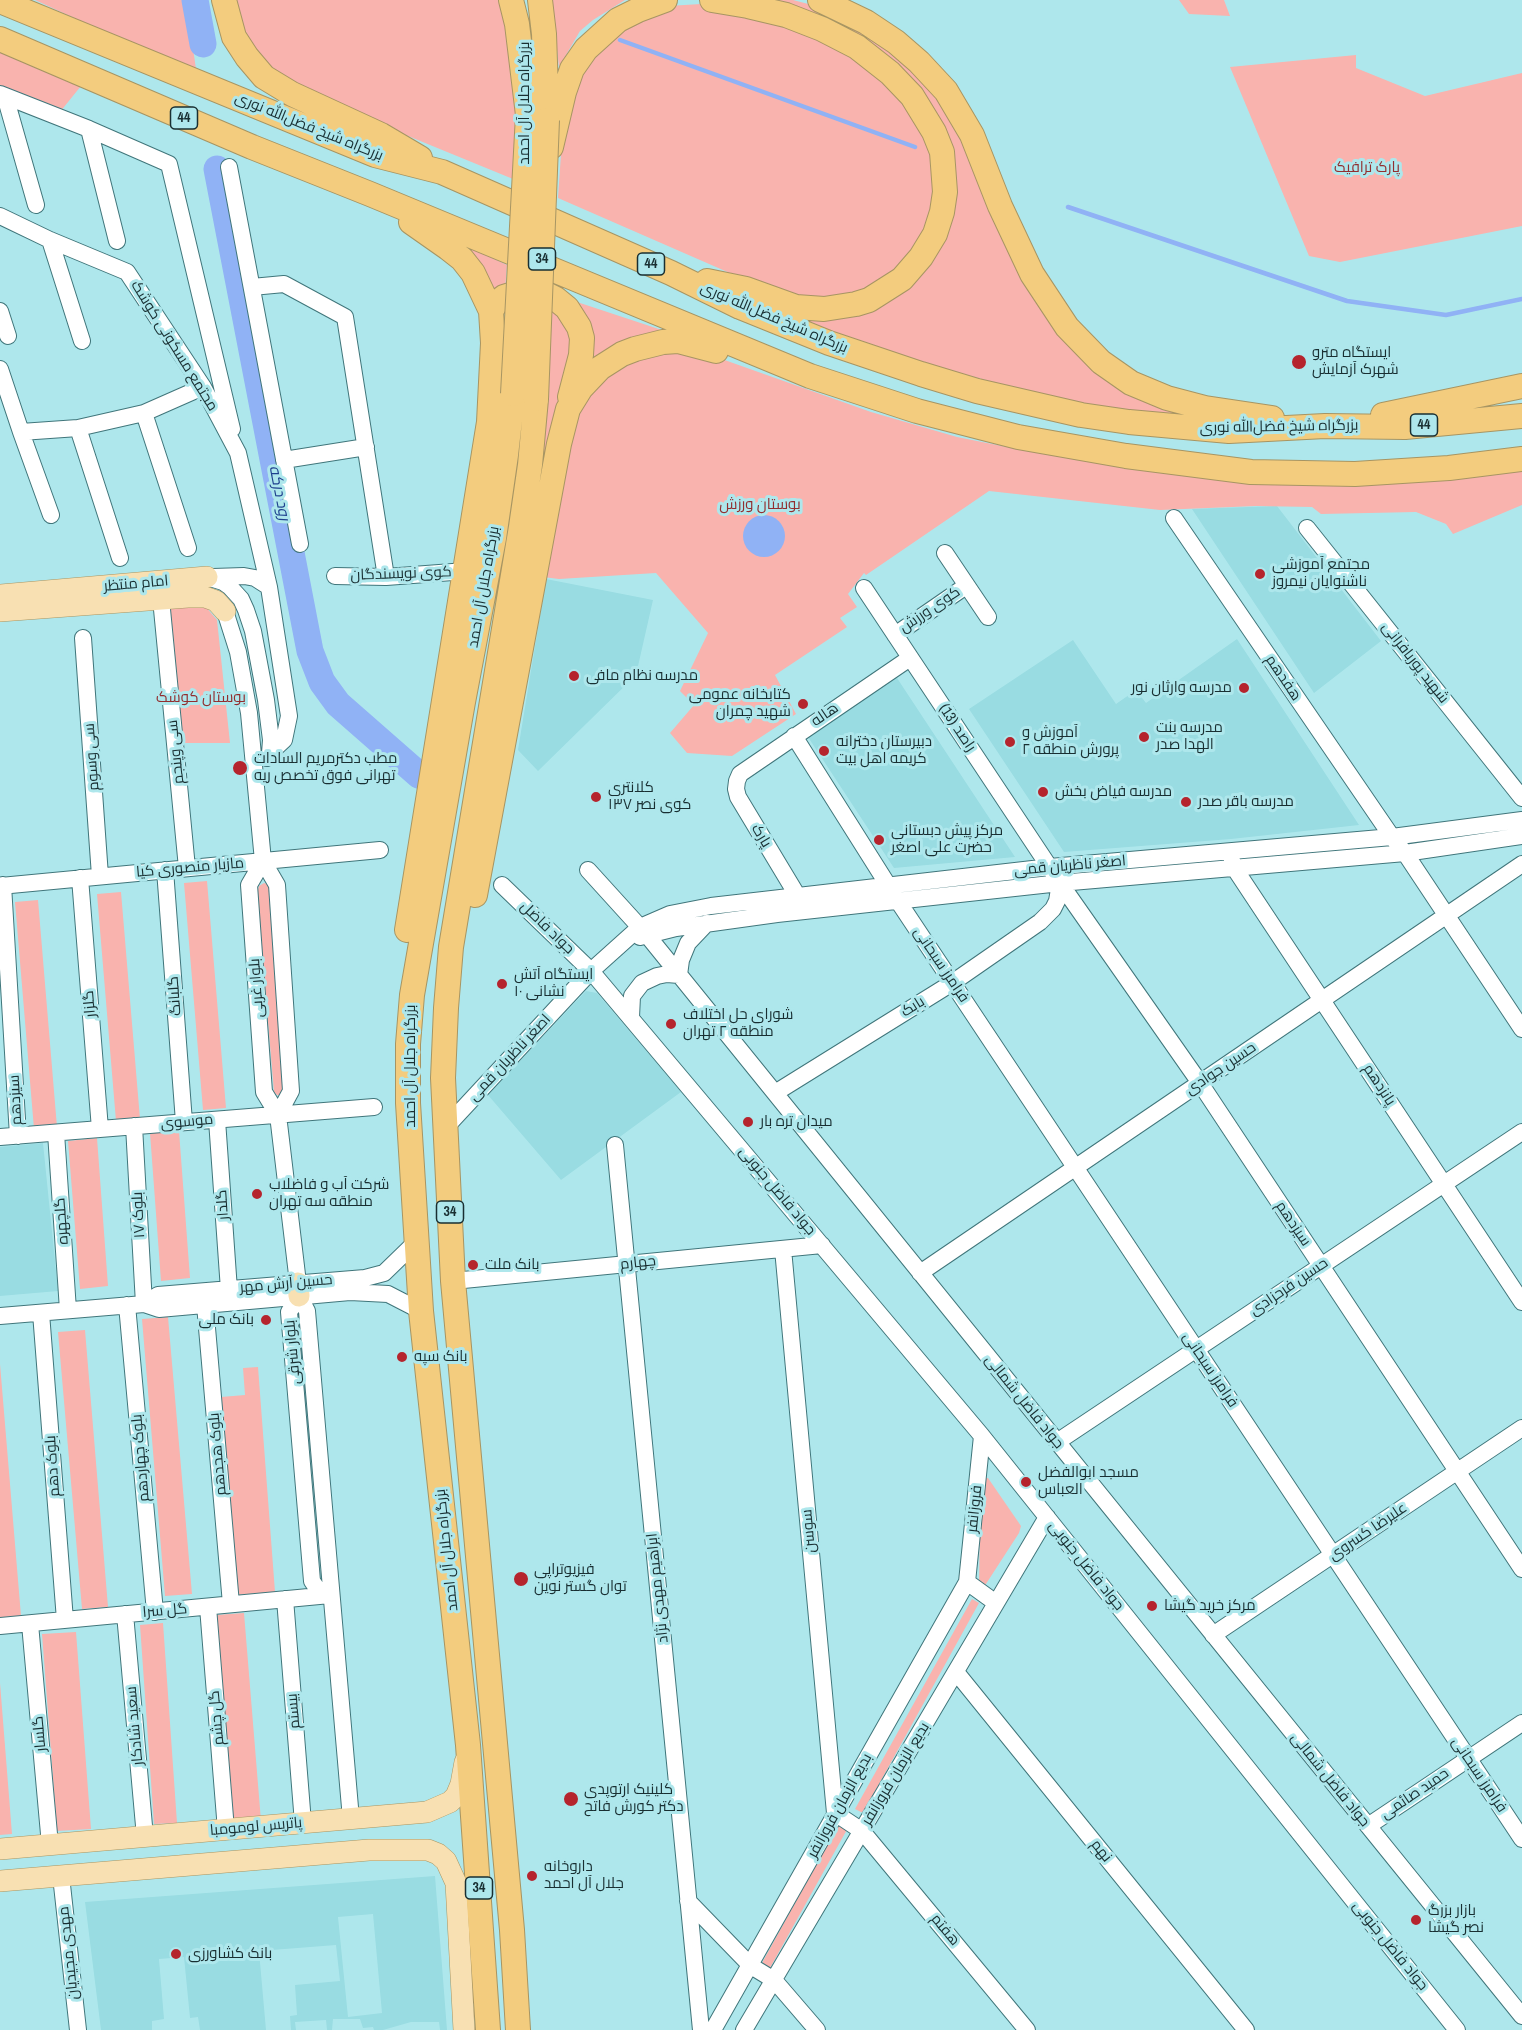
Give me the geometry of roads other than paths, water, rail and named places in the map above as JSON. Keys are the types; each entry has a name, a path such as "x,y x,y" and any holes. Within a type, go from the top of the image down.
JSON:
{"highway":[{"path":"224,0 234,37 264,77 292,94 381,135 442,172"},
{"path":"512,0 537,117"},
{"name":"بزرگراه جلال آل احمد","path":"488,2030 468,1745 421,1311 408,1102 408,1044 412,995 494,538 506,455 524,396 546,170 528,66 522,0"},
{"name":"بزرگراه جلال آل احمد","path":"518,2030 512,1930 453,1281 443,1078 446,1008 461,882 527,486 524,396 537,117 544,34 540,0"},
{"path":"546,170 564,92 572,69 592,42 618,20 665,0"},
{"path":"671,273 746,290 796,307 824,309 856,304 879,295 902,279 921,257 935,234 942,212 945,192 942,152 924,113 912,96 890,73 856,47 786,15 712,0"},
{"path":"820,0 866,22 896,42 919,62 946,91 972,135 1000,206 1032,274 1067,327 1101,362 1131,383 1167,398 1205,408 1325,426 1522,386"},
{"name":"بزرگراه شیخ فضل‌الله نوری","path":"0,1 375,155 442,172 671,273 740,307 830,343 921,374 1008,399 1081,415 1229,431 1325,426 1405,427 1522,416"},
{"name":"44","path":"0,39 252,147 810,376 917,411 1018,437 1217,469 1288,474 1355,474 1449,468 1522,459"},
{"path":"370,194 462,259 483,291 491,311 493,344 489,422 403,955 412,995"},
{"path":"446,1008 466,945 559,444 581,355 582,338 574,317 556,299 540,291 523,291 504,297 491,311"},
{"path":"568,409 590,377 605,364 635,349 663,342 678,341 697,345 810,376"}],"main road":[{"name":"امام منتظر","path":"0,595 207,578"},
{"name":"امام منتظر","path":"0,611 205,597 216,601 225,611"},
{"name":"پاتریس لومومبا","path":"0,1849 427,1812 450,1802 461,1784 468,1745"},
{"path":"0,1881 369,1850 377,1843 381,1832 374,1823 358,1819"},
{"name":"34","path":"369,1850 428,1851 438,1854 452,1871 456,1883 464,2030"}],"street":[{"path":"2,95 169,164 238,453"},
{"path":"2,95 36,205"},
{"path":"89,129 117,241"},
{"path":"229,167 300,543"},
{"name":"مجتمع مسکونی کوشک","path":"0,216 127,272 203,387 238,453 269,587 289,716 284,740 270,753"},
{"path":"50,240 82,341"},
{"path":"252,287 284,284 345,317 386,577"},
{"path":"0,310 8,336"},
{"path":"0,369 51,515"},
{"path":"21,432 78,428 144,413 203,387"},
{"path":"144,413 188,548"},
{"path":"78,428 120,558"},
{"path":"284,460 366,447"},
{"name":"هفدهم","path":"1174,518 1405,853"},
{"name":"شهید پوربافرانی","path":"1308,528 1522,798"},
{"name":"کوی ورزش","path":"945,553 988,617"},
{"name":"کوی نویسندگان","path":"335,576 386,577 466,571"},
{"name":"امام منتظر","path":"207,578 244,576 255,578 269,587"},
{"path":"207,578 223,582 241,599 253,631 271,740 270,753 255,769"},
{"name":"کوی ورزش","path":"895,634 966,586"},
{"name":"راصد (13)","path":"864,588 1060,883"},
{"name":"سی وپنجم","path":"161,599 187,868"},
{"name":"بلوار غربی","path":"225,611 238,652 249,713 263,861 277,885 291,1091 278,1115"},
{"name":"سی وسوم","path":"83,638 100,876"},
{"name":"هاله","path":"740,774 910,658"},
{"path":"794,736 890,885"},
{"name":"پارک","path":"740,774 736,781 738,797 797,896"},
{"name":"اصغر ناظریان قمی","path":"446,1127 591,971 627,940 670,914 690,909 1050,867 1392,837 1522,820"},
{"name":"اصغر ناظریان قمی","path":"644,931 1060,883 1405,853 1522,836"},
{"name":"مازیار منصوری کیا","path":"2,885 380,850"},
{"name":"پانزدهم","path":"1229,853 1235,869 1522,1302"},
{"path":"1405,853 1522,1029"},
{"name":"بلوار غربی","path":"263,861 249,885 264,1092 278,1115 299,1289"},
{"name":"حسین جوادی","path":"920,1273 1522,864"},
{"name":"گلبانگ","path":"165,870 184,1122"},
{"path":"588,870 644,931"},
{"name":"گلزار","path":"80,878 100,1129"},
{"name":"بابک","path":"775,1093 952,983 1048,916 1057,901 1060,883"},
{"name":"سیزدهم","path":"1060,883 1200,1083 1522,1569"},
{"name":"سیزدهم","path":"2,885 18,1136"},
{"name":"جواد فاضل","path":"502,885 591,971"},
{"name":"فرامرز سبحانی","path":"890,885 952,983 1522,1839"},
{"path":"631,1017 632,996 642,983 657,976 679,975 681,960 688,943 707,923"},
{"name":"جواد فاضل شمالی","path":"644,931 1522,2016"},
{"name":"جواد فاضل جنوبی","path":"591,971 982,1436 1457,2030"},
{"name":"موسوی","path":"0,1137 374,1107"},
{"name":"گلدار","path":"217,1120 229,1290"},
{"name":"بلوک ۱۷","path":"134,1126 136,1304"},
{"name":"حسین فرحزادی","path":"1057,1442 1522,1132"},
{"name":"گلچهره","path":"56,1133 68,1310"},
{"name":"ابراهیم مهدی نژاد","path":"615,1145 701,2030"},
{"name":"حسین آرش مهر","path":"136,1304 159,1309 205,1305 365,1278 384,1273 417,1241"},
{"name":"چهارم","path":"453,1281 822,1245"},
{"name":"سوسن","path":"783,1248 835,1813"},
{"name":"حسین آرش مهر","path":"0,1316 136,1304 158,1295 229,1290 299,1289 388,1294 421,1311"},
{"name":"بلوار شرقی","path":"299,1289 307,1311 330,1595 358,1819"},
{"name":"بلوک چهاردهم","path":"136,1304 155,1612"},
{"name":"بلوک هجدهم","path":"205,1305 231,1604"},
{"name":"بلوک دهم","path":"41,1312 66,1620"},
{"name":"علیرضا کسروی","path":"1213,1635 1522,1428"},
{"name":"فروزانفر","path":"967,1582 982,1436"},
{"name":"بدیع‌ الزمان فروزانفر","path":"744,2030 1047,1517"},
{"path":"967,1582 996,1603"},
{"name":"بدیع الزمان فروزانفر","path":"713,2030 967,1582"},
{"name":"گل سرا","path":"0,1626 330,1595"},
{"name":"بیستم","path":"285,1599 303,1823"},
{"name":"گل چشم","path":"208,1606 226,1830"},
{"name":"سعید شادکار","path":"125,1614 145,1837"},
{"name":"گلسار","path":"30,1624 50,1845"},
{"name":"نهم","path":"956,1672 1246,2030"},
{"name":"حمید صائمی","path":"1368,1826 1522,1723"},
{"name":"هفتم","path":"835,1813 862,1831 1027,2030"},
{"name":"مهدی مجیدیان","path":"61,1876 78,2030"},
{"path":"688,1901 751,1966 774,1980 817,2030"}],"water":[{"path":"764,515 772,516 779,521 784,528 784,544 779,551 772,556 764,557 756,556 749,551 744,544 743,536 744,528 749,521 756,516"}],"waterway":[{"name":"رود درکه","path":"195,0 203,44"},
{"path":"620,40 915,147"},
{"name":"رود درکه","path":"217,169 310,651 322,682 338,704 419,775"},
{"path":"1068,207 1347,301 1446,315 1522,299"}],"place":[{"name":"ایستگاه مترو شهرک آزمایش","path":"1299,362"},
{"name":"مجتمع آموزشی ناشنوایان نیمروز","path":"1260,574"},
{"name":"مدرسه نظام مافی","path":"574,676"},
{"name":"مدرسه وارثان نور","path":"1244,688"},
{"name":"کتابخانه عمومی شهید چمران","path":"803,704"},
{"name":"مدرسه بنت الهدا صدر","path":"1144,737"},
{"name":"آموزش و پرورش منطقه ۲","path":"1010,742"},
{"name":"دبیرستان دخترانه کریمه اهل بیت","path":"824,751"},
{"name":"مطب دكترمريم السادات تهرانی فوق تخصص ریه","path":"240,768"},
{"name":"مدرسه فیاض بخش","path":"1043,792"},
{"name":"کلانتری ۱۳۷ کوی نصر","path":"596,797"},
{"name":"مدرسه باقر صدر","path":"1186,802"},
{"name":"مرکز پیش دبستانی حضرت علی اصغر","path":"879,840"},
{"name":"ایستگاه آتش نشانی ۱۰","path":"502,984"},
{"name":"شورای حل اختلاف منطقه ۲ تهران","path":"671,1024"},
{"name":"میدان تره بار","path":"748,1122"},
{"name":"شرکت آب و فاضلاب منطقه سه تهران","path":"257,1194"},
{"name":"بانک ملت","path":"473,1265"},
{"name":"بانک ملی","path":"266,1320"},
{"name":"بانک سپه","path":"402,1357"},
{"name":"مسجد ابوالفضل العباس","path":"1026,1482"},
{"name":"فیزیوتراپی توان گستر نوین","path":"521,1579"},
{"name":"مرکز خرید گیشا","path":"1152,1606"},
{"name":"کلینیک ارتوپدی دکتر کورش فاتح","path":"571,1799"},
{"name":"داروخانه جلال آل احمد","path":"532,1876"},
{"name":"بازار بزرگ نصر گیشا","path":"1416,1920"},
{"name":"بانک کشاورزی","path":"176,1954"}],"park label":[{"name":"پارک ترافیک","path":"1367,168"},
{"name":"بوستان ورزش","path":"760,505"},
{"name":"بوستان کوشک","path":"201,698"}]}
